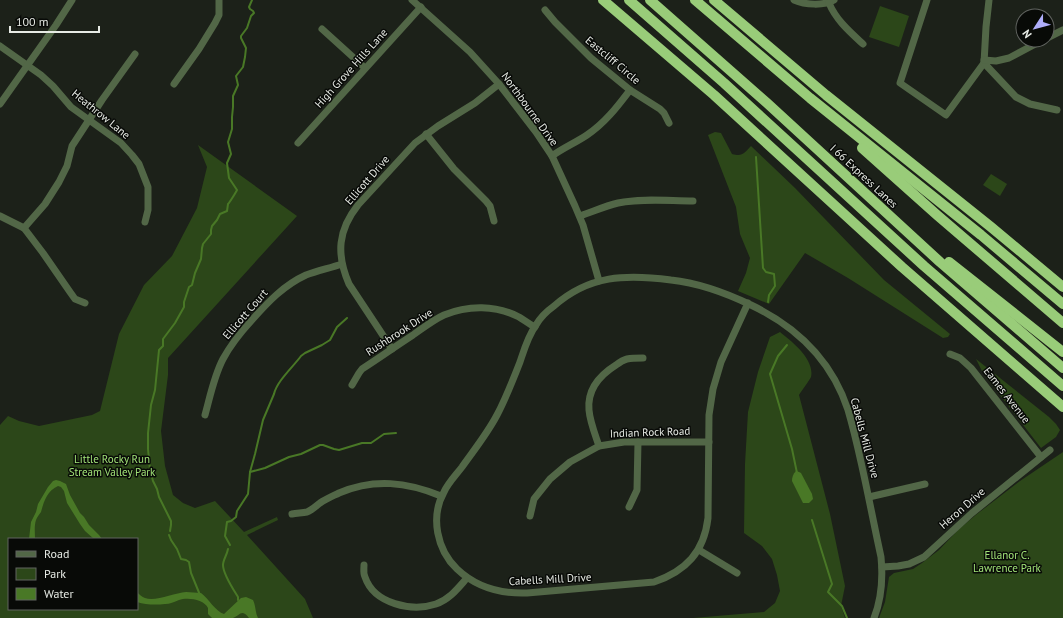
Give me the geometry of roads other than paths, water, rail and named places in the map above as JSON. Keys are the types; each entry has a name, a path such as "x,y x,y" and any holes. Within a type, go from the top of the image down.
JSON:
{"highway":[{"path":"603,0 714,95 902,267 1062,407"},
{"path":"622,0 685,49"},
{"path":"629,0 768,123 924,266 1063,386"},
{"name":"I 66 Express Lanes","path":"650,0 762,98 960,280 1063,368"},
{"path":"695,0 810,98 981,235 1063,304"},
{"path":"714,0 832,100 1006,239 1063,287"},
{"path":"810,98 848,136 893,177 1063,323"},
{"path":"823,173 874,211 1063,376"},
{"path":"876,203 1063,352"},
{"path":"1006,239 1063,280"}],"street":[{"path":"0,104 28,66 72,0"},
{"path":"174,84 199,49 215,23 219,15 219,0"},
{"name":"Northbourne Drive","path":"412,0 470,52 499,84 536,132 552,156 580,216 599,280"},
{"path":"794,0 805,4 832,1 833,12 839,20 864,44"},
{"path":"927,0 900,83 946,115 984,62 989,0"},
{"name":"High Grove Hills Lane","path":"298,143 420,8"},
{"name":"Eastcliff Circle","path":"545,10 591,58 630,90 660,109 664,113 669,123"},
{"path":"322,29 366,68"},
{"name":"Heathrow Lane","path":"0,46 41,75 53,86 71,107 121,143 139,164 148,187 148,210 145,222"},
{"path":"984,62 1009,58 1028,48"},
{"path":"24,228 45,204 67,166 72,146 89,119 135,54"},
{"path":"984,62 1016,97 1030,104 1056,110"},
{"name":"Ellicott Drive","path":"392,349 349,284 342,264 341,254 346,223 358,205 415,142 475,103 499,84"},
{"path":"552,156 586,135 600,124 617,108 630,90"},
{"path":"426,134 454,169 490,206 494,221"},
{"path":"580,216 626,202 693,201"},
{"path":"0,216 24,228 75,299 85,303"},
{"name":"Ellicott Court","path":"205,415 217,372 222,360 238,336 266,304 276,294 307,275 342,264"},
{"name":"Cabells Mill Drive","path":"748,303 716,376 709,415 708,518 705,534 699,550 686,564 672,574 659,580 647,583 527,593 498,592 486,588 467,578 447,557 439,539 437,515 438,505 442,496 448,485 478,446 498,414 527,342 535,327 551,308 566,296 599,280 635,277 655,278 695,284 736,297 748,303 768,313 784,323 809,345 829,370 840,390 848,410 854,432 881,557 881,589 874,618"},
{"name":"Rushbrook Drive","path":"352,385 362,369 437,319 456,311 480,307 501,310 519,317 535,327"},
{"name":"Eames Avenue","path":"950,354 964,361 971,368 1041,457"},
{"path":"599,446 590,420 589,398 593,388 604,372 622,361 627,359 643,358"},
{"name":"Indian Rock Road","path":"530,516 534,499 550,479 570,462 599,446 624,442 709,442"},
{"path":"629,507 637,490 638,442"},
{"name":"Heron Drive","path":"882,567 910,564 924,557 956,527 1050,450"},
{"path":"292,514 307,512 339,493 355,487 372,484 389,483 407,485 442,496"},
{"path":"869,497 925,484"},
{"path":"699,550 737,573"},
{"path":"364,565 364,576 369,586 377,594 387,601 410,607 428,606 445,600 467,578"}],"water":[{"path":"796,471 801,473 812,494 813,499 809,503 803,503 792,481"},
{"path":"56,480 66,484 80,513 101,538 93,538 85,531 67,503 64,491 58,486 51,491 45,500 41,512 36,519 35,538 29,538 31,522 38,504 53,481"},
{"path":"186,592 201,593 218,611 224,614 241,598 246,597 253,600 258,618 249,618 242,613 233,618 212,618 208,614 208,608 206,605 191,599 182,599 167,604 138,602 138,593 149,599"}],"waterway":[{"path":"170,531 171,521 153,481 150,470 148,449 151,405 155,390 159,350 163,346 163,339 175,323 184,307 184,302 189,287 192,285 201,259 203,244 211,234 212,226 220,214 227,211 228,204 237,190 229,178 227,163 231,154 228,142 232,129 233,96 238,85 236,76 243,67 245,57 246,48 241,36 247,28 251,16 254,13 249,7 252,0"},
{"path":"756,157 763,268 766,272 774,274 775,286 769,295 768,302"},
{"path":"230,545 225,536 227,522 236,517 237,511 248,494 250,472 263,420 278,384 301,356 330,340 337,327 347,318"},
{"path":"787,345 778,356 770,374 792,449 797,473"},
{"path":"250,472 265,468 320,445 339,450 362,443 371,443 384,434 396,433"},
{"path":"812,520 832,584 828,592 842,606 847,618"},
{"path":"169,535 181,559 189,562 191,573 200,595"},
{"path":"228,549 223,563 223,569 238,597 238,600"}],"park label":[{"name":"Little Rocky Run Stream Valley Park","path":"112,465"},
{"name":"Ellanor C. Lawrence Park","path":"1007,561"}]}
